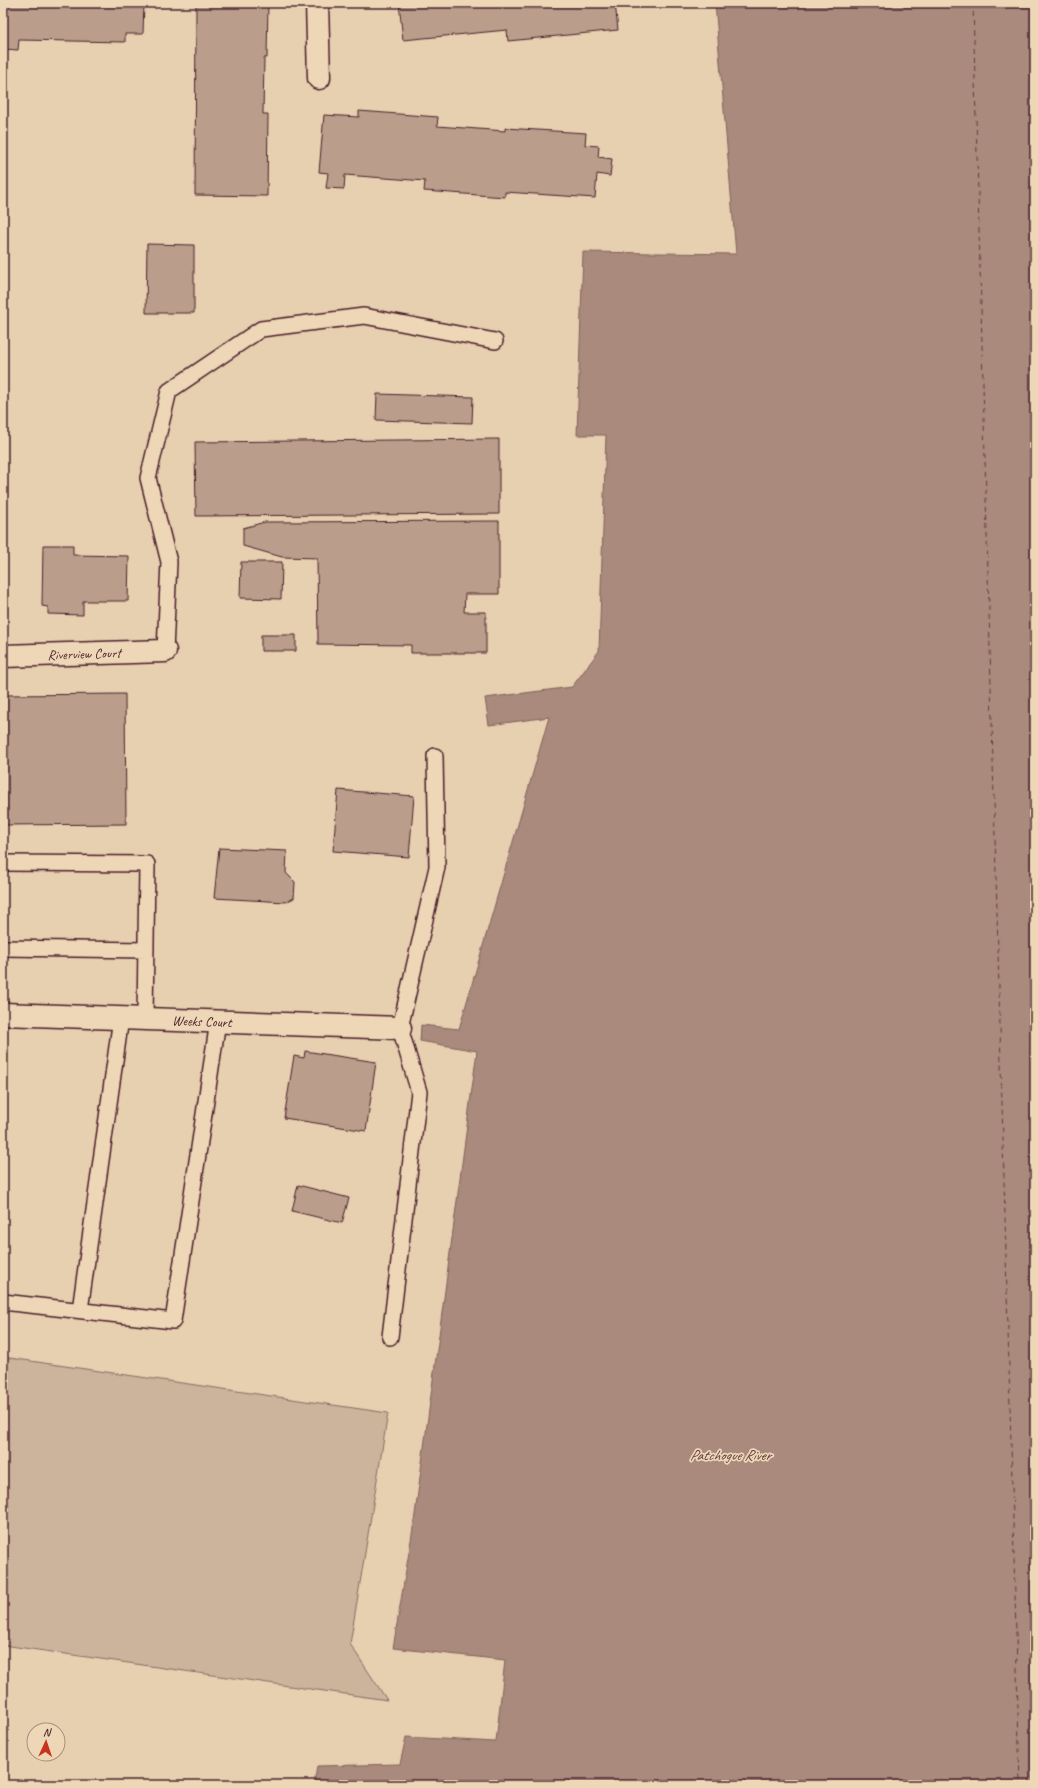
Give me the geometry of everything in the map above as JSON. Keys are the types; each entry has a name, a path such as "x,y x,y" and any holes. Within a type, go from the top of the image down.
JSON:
{"street":[{"path":"317,3 318,78"},
{"name":"Riverview Court","path":"3,656 165,651"},
{"name":"Weeks Court","path":"3,1014 400,1028"}],"lane":[{"path":"165,651 169,562 148,478 169,391 261,329 364,316 495,341"},
{"path":"390,1337 418,1092 400,1028 437,867 434,756"},
{"path":"3,864 147,864 145,1018"},
{"path":"3,948 146,950"},
{"path":"80,1310 121,1018"},
{"path":"3,1302 173,1321 218,1021"}],"shaded area":[{"path":"3,1357 388,1413 350,1644 387,1700 3,1645"}],"water":[{"name":"Patchogue River","path":"715,3 1035,3 1035,1785 314,1785 317,1766 400,1764 406,1737 496,1742 505,1660 393,1648 414,1522 477,1051 420,1041 421,1025 459,1029 549,717 489,725 485,698 572,687 599,651 606,435 577,435 583,252 736,254"}],"building":[{"path":"3,3 144,3 143,34 125,34 125,42 19,40 18,50 3,49"},
{"path":"196,3 268,3 267,58 264,58 263,114 268,114 267,196 195,195"},
{"path":"399,3 615,3 618,30 508,41 507,30 403,40"},
{"path":"359,111 438,117 437,126 505,131 505,128 586,133 585,145 599,146 598,157 612,159 610,176 597,174 595,198 505,192 505,197 424,191 425,181 345,175 344,189 326,188 328,173 319,172 324,115 359,117"},
{"path":"147,244 194,245 194,313 146,313"},
{"path":"377,394 473,397 472,423 376,420"},
{"path":"499,439 499,514 196,516 195,442"},
{"path":"499,521 499,594 465,594 464,612 486,612 486,653 411,653 411,645 318,644 317,558 282,557 243,546 243,528 265,522"},
{"path":"43,545 73,545 73,555 129,556 128,601 83,601 83,615 48,614 48,607 42,606"},
{"path":"241,562 282,562 281,599 240,598"},
{"path":"261,635 296,635 296,651 261,651"},
{"path":"125,694 126,824 3,825 3,695"},
{"path":"338,790 414,796 409,857 333,851"},
{"path":"219,848 287,851 286,873 295,882 294,898 286,902 214,898"},
{"path":"305,1051 376,1062 366,1131 284,1118 294,1056 304,1058"},
{"path":"298,1185 349,1198 342,1223 292,1211"}],"ferry route":[{"path":"973,3 1020,1785"}]}
